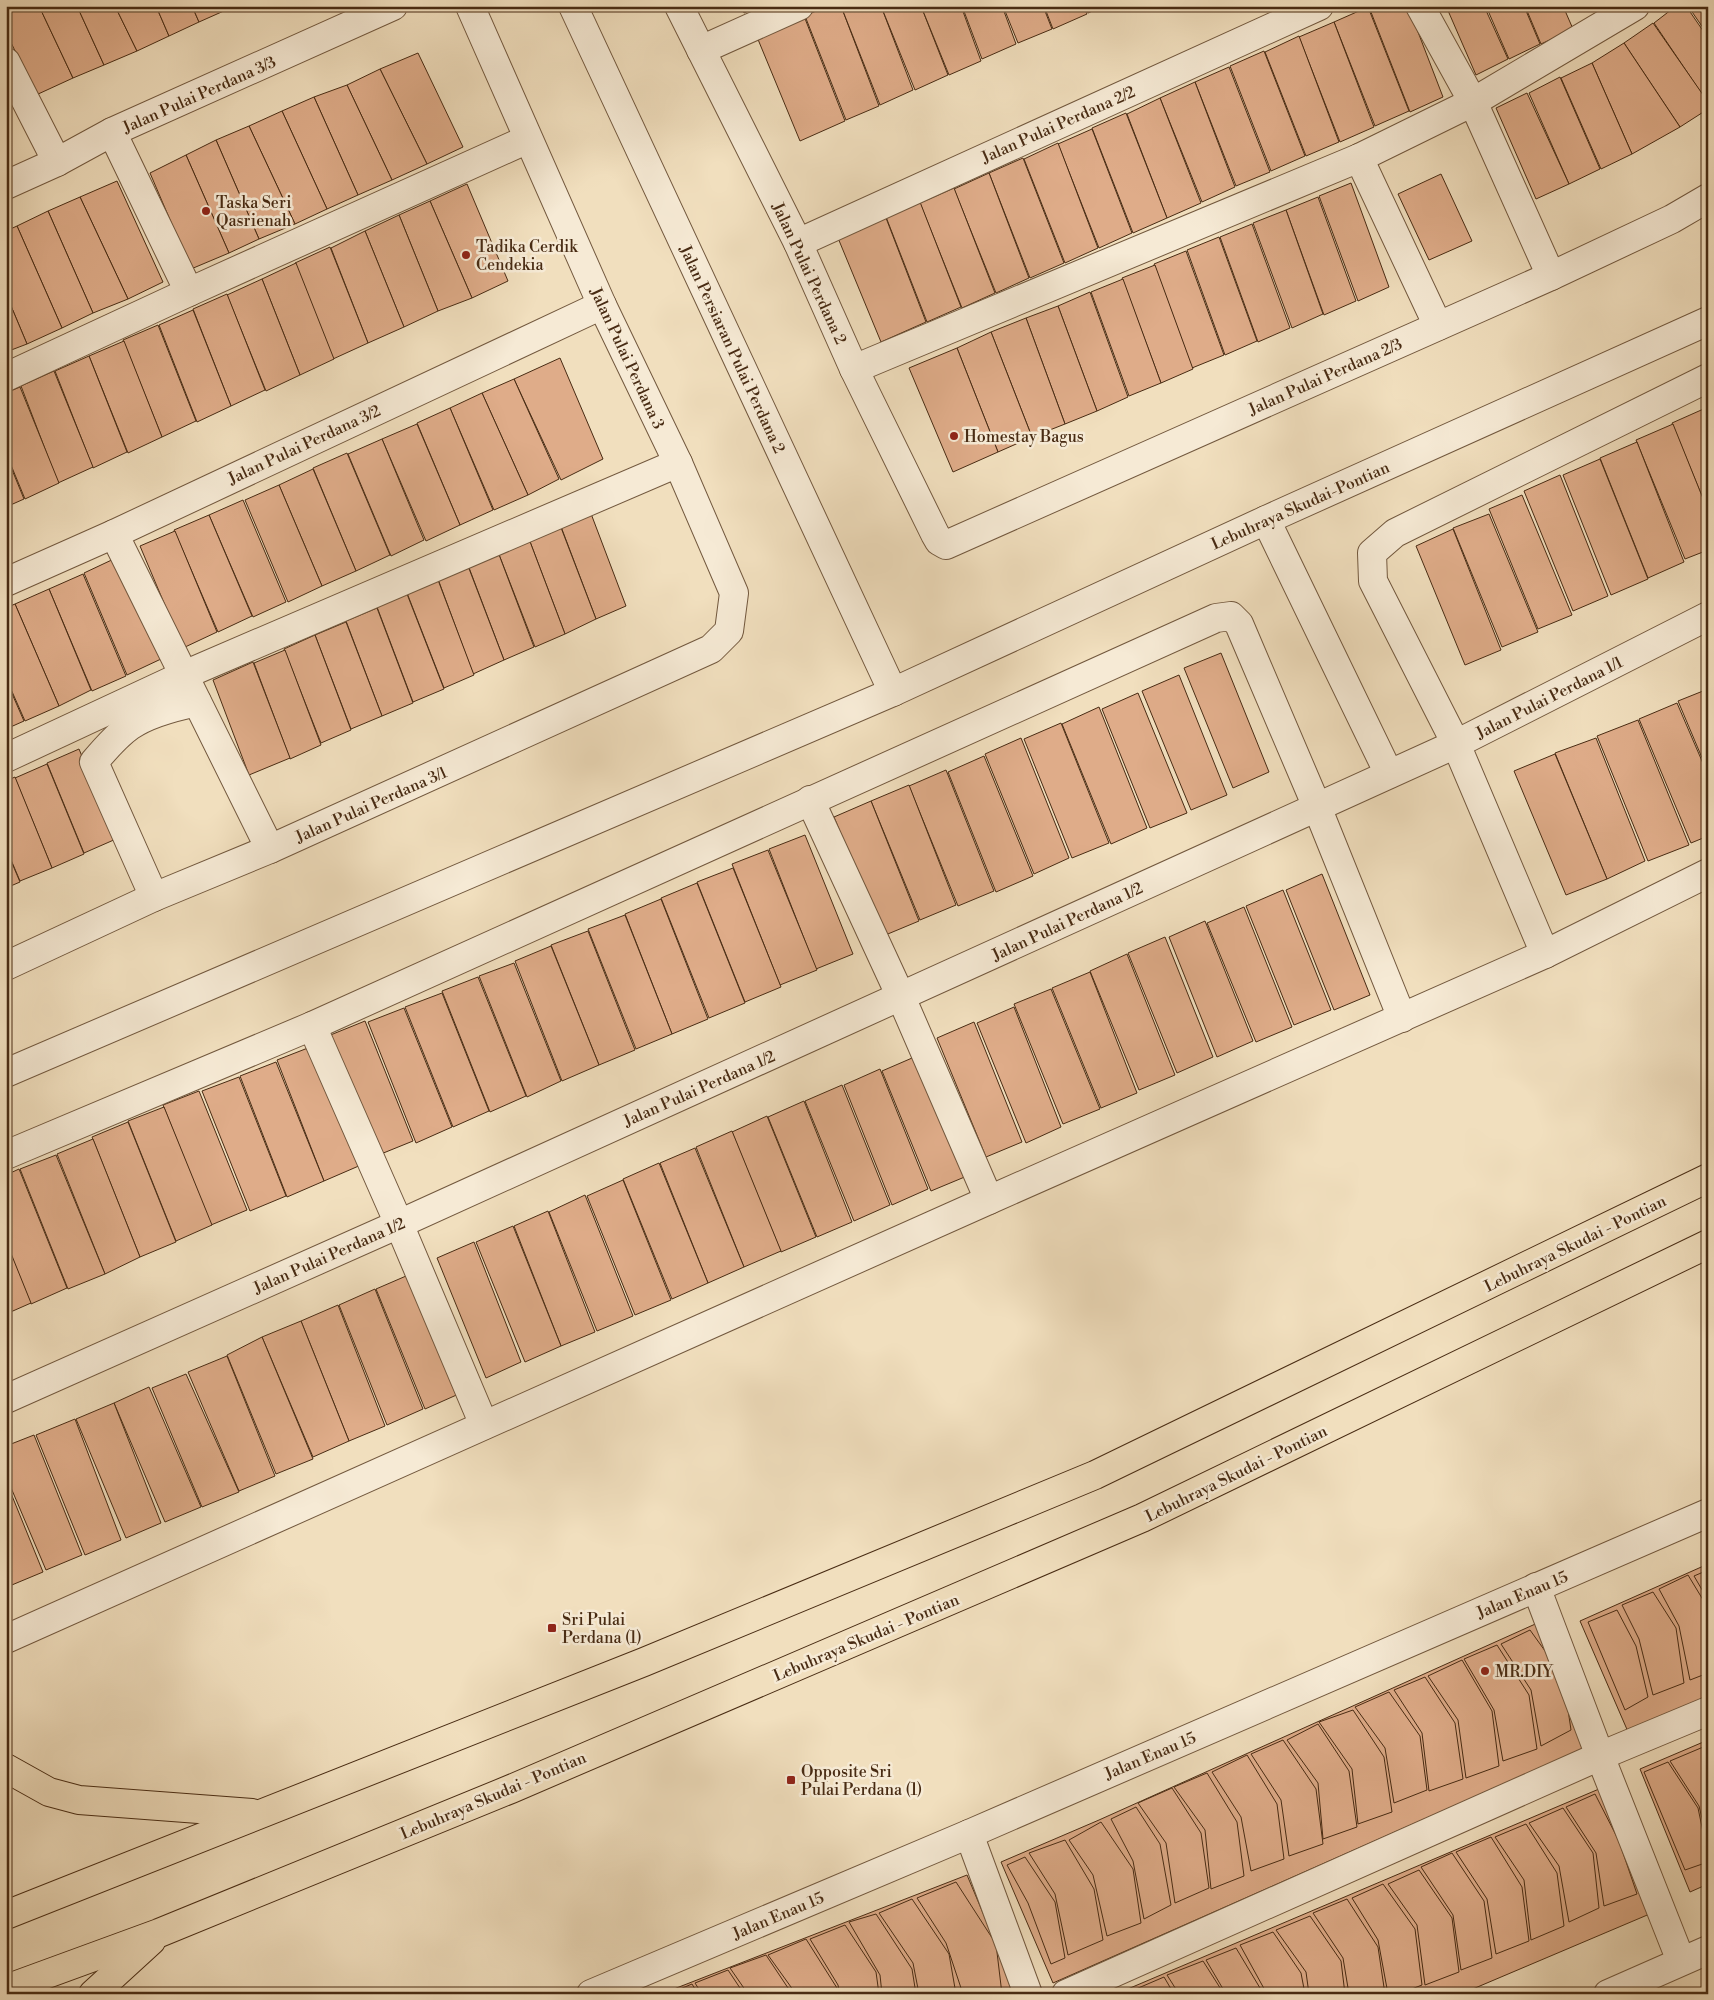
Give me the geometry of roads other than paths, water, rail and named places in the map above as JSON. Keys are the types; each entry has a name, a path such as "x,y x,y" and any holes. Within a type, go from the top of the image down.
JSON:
{"highway":[{"name":"Lebuhraya Skudai - Pontian","path":"6,1915 644,1662 1094,1475 1708,1178"},
{"name":"Lebuhraya Skudai - Pontian","path":"7,1991 159,1933 512,1789 1142,1518 1708,1244"},
{"path":"6,1768 49,1792 80,1800 258,1814"},
{"path":"93,1994 159,1933"}],"street":[{"name":"Jalan Pulai Perdana 3/3","path":"6,185 57,162 112,132 393,6"},
{"name":"Jalan Pulai Perdana 3","path":"470,6 602,305 678,463 734,593 729,631"},
{"name":"Jalan Persiaran Pulai Perdana 2","path":"572,6 893,692"},
{"name":"Jalan Pulai Perdana 2","path":"679,6 798,243 854,368 939,541"},
{"path":"701,50 799,6"},
{"name":"Jalan Pulai Perdana 2/2","path":"798,243 1319,6"},
{"path":"1420,6 1473,102 1551,276"},
{"path":"854,368 1359,158 1473,102 1635,6"},
{"path":"6,62 57,162"},
{"path":"112,132 189,292"},
{"path":"6,377 528,138"},
{"path":"1359,158 1438,326"},
{"name":"Jalan Pulai Perdana 2/3","path":"939,541 946,545 1551,276 1672,218 1708,198"},
{"name":"Jalan Pulai Perdana 3/2","path":"6,582 114,534 602,305"},
{"name":"Lebuhraya Skudai-Pontian","path":"6,1073 893,692 1266,520 1708,321"},
{"path":"1545,954 1456,744 1373,581 1372,553 1395,532 1708,378"},
{"path":"6,758 184,675 678,463"},
{"path":"1266,520 1389,774"},
{"path":"114,534 270,850"},
{"path":"6,1155 312,1026 1216,618 1231,616 1239,624 1317,807 1402,1018"},
{"name":"Jalan Pulai Perdana 1/1","path":"1389,774 1456,744 1708,616"},
{"name":"Jalan Pulai Perdana 3/1","path":"6,966 154,897 270,850 711,649 729,631"},
{"path":"154,897 94,762 131,725 172,707 197,702"},
{"name":"Jalan Pulai Perdana 1/2","path":"6,1399 399,1224 1389,774"},
{"path":"810,800 900,997 989,1200"},
{"path":"6,1639 1545,954 1708,873"},
{"path":"312,1026 399,1224 484,1425"},
{"name":"Jalan Enau 15","path":"591,1994 969,1834 1708,1513"},
{"path":"1536,1587 1681,1961"},
{"path":"1066,1994 1600,1756 1708,1711"},
{"path":"969,1834 1028,1994"},
{"path":"1608,1994 1708,1950"}],"place":[{"name":"Taska Seri Qasrienah","path":"206,211"},
{"name":"Tadika Cerdik Cendekia","path":"466,255"},
{"name":"Homestay Bagus","path":"954,436"},
{"name":"Sri Pulai Perdana (1)","path":"552,1628"},
{"name":"MR.DIY","path":"1485,1671"},
{"name":"Opposite Sri Pulai Perdana (1)","path":"791,1780"}]}
